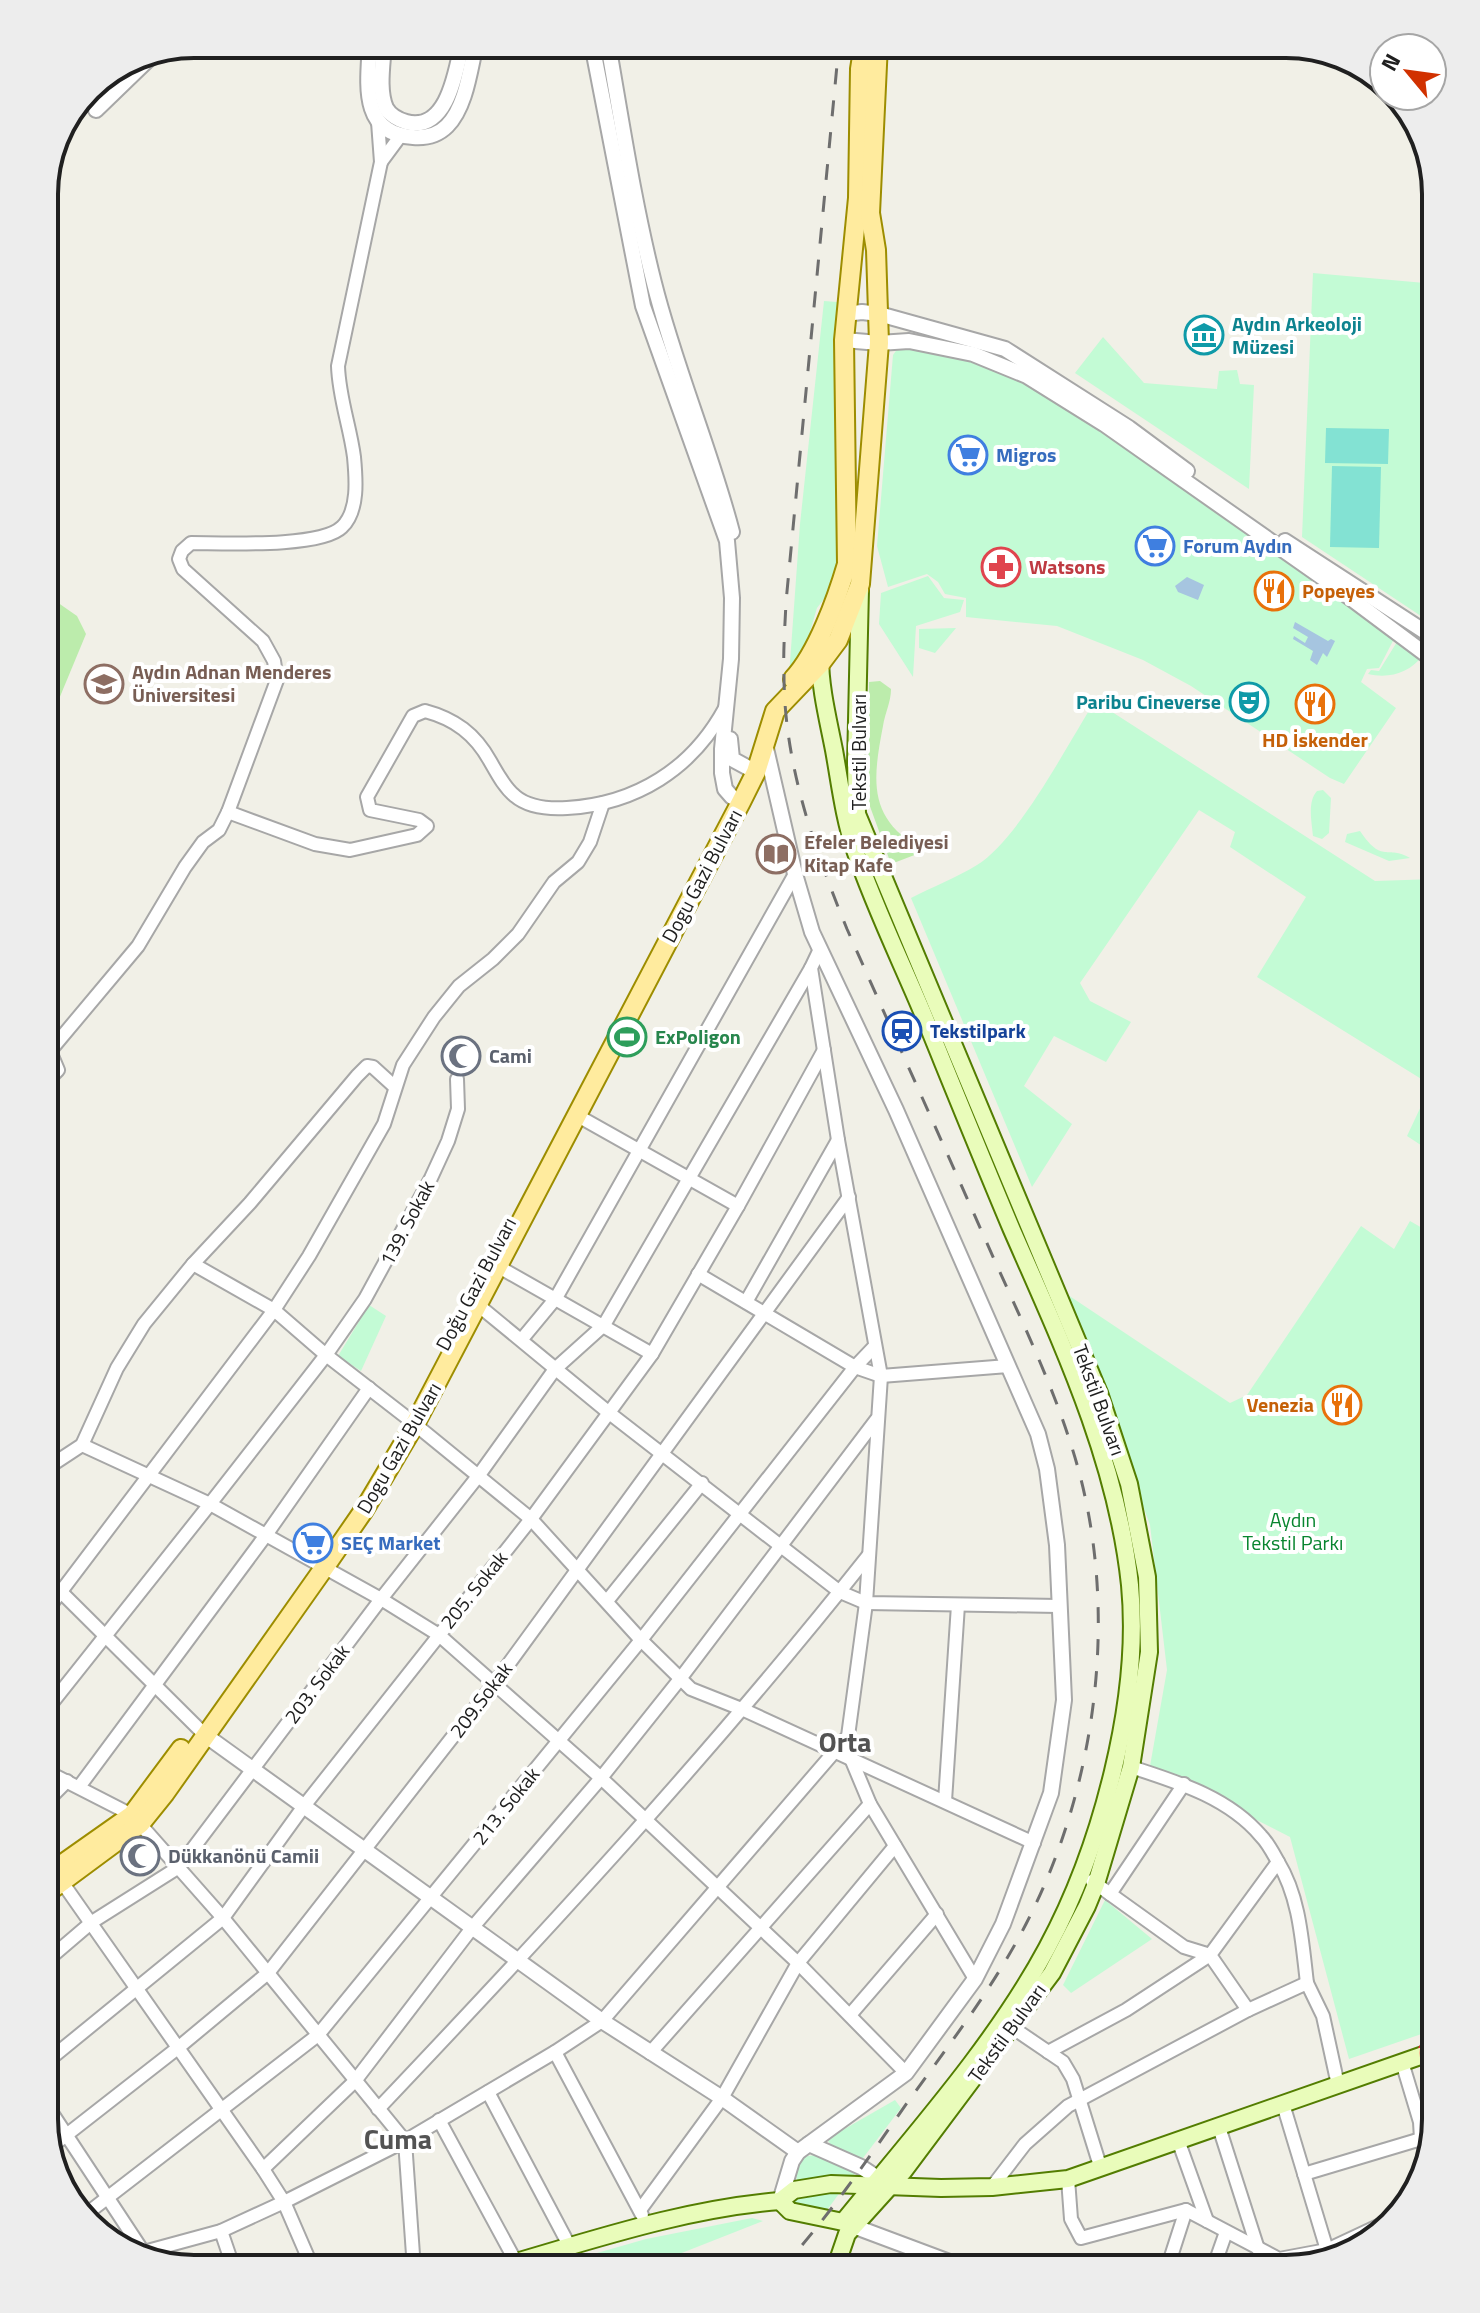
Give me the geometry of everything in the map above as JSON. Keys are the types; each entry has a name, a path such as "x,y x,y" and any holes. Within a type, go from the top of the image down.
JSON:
{"main road":[{"name":"Doğu Gazi Bulvarı","path":"58,1876 136,1820 358,1509 411,1420 493,1269 732,797 751,770 765,708 772,697 799,673 822,631 847,564 844,340 858,198 862,58"},
{"name":"Dogu Gazi Bulvarı","path":"573,1114 751,770 775,711 820,664 838,640 860,584 879,343 876,250 870,213 877,58"},
{"path":"846,364 868,360 877,365"},
{"name":"Tekstil Bulvarı","path":"860,584 857,814 1099,1393 1129,1484 1147,1577 1149,1652 1131,1767 1087,1906 1052,1973 1013,2028 881,2183"},
{"name":"Tekstil Bulvarı","path":"822,631 820,664 824,703 856,852 1000,1201 1070,1361 1104,1457 1121,1528 1130,1588 1132,1655 1105,1799 1096,1884 1046,1950 972,2061 881,2183"},
{"path":"799,686 815,690 824,703"},
{"path":"837,767 846,769 856,764"},
{"name":"Dogu Gazi Bulvarı","path":"411,1420 478,1305 493,1269"},
{"path":"541,2255 570,2247 643,2217 780,2201 794,2190 831,2184 992,2187 1068,2179 1422,2055"},
{"path":"840,2255 848,2230 881,2183"},
{"path":"780,2201 790,2211 848,2230"}],"street":[{"path":"369,58 371,111 378,122 401,135 424,137 447,126 455,114 472,58"},
{"path":"384,58 383,92 387,108 394,117 407,123 418,123 436,116 446,100 458,58"},
{"path":"595,58 643,306 727,541 732,598 731,659 722,773 725,789 732,797"},
{"path":"611,58 653,282 676,362 720,485 735,542 741,610 739,660 729,746 732,759 751,770"},
{"path":"97,99 94,103 128,75"},
{"path":"58,1041 138,946 185,867 203,842 219,830 277,680 274,661 263,641 183,569 179,559 182,551 191,543 312,540 344,526 354,503 356,481 353,453 339,394 338,366 381,162 378,122"},
{"path":"381,162 401,135"},
{"path":"845,314 879,314 1005,349 1129,428 1422,651"},
{"path":"844,340 879,343 909,341 973,354 1027,376 1422,630"},
{"path":"228,812 335,849 350,850 417,835 427,826 419,820 370,810 367,797 413,716 425,711 462,725 484,749 501,780 517,798 546,809 603,803 639,791 696,753 712,732 726,705"},
{"path":"764,740 795,874 812,932 896,1110 1008,1366 1023,1393 1038,1434 1047,1469 1057,1545 1064,1700 1051,1793 1003,1924 975,1979 906,2073 803,2148 792,2161 780,2201"},
{"path":"58,1596 274,1310 309,1256 384,1124 403,1065 434,1017 459,986 518,934 554,882 578,862 590,842 603,803"},
{"path":"522,1339 556,1298 795,874"},
{"name":"203. Sokak","path":"58,1951 92,1922 179,1867 381,1599 479,1475 555,1369 604,1325 820,949"},
{"path":"158,2250 221,2231 405,2141 602,2021 848,1736 866,1603 881,1376 838,1140 811,968"},
{"name":"205. Sokak","path":"58,2053 223,1918 304,1806 531,1519 652,1354 824,1050"},
{"path":"58,1461 82,1445 117,1368 144,1324 367,1066 373,1067 395,1087"},
{"name":"139. Sokak","path":"58,1695 326,1355 365,1299 435,1170 458,1109 457,1079"},
{"path":"573,1114 738,1206"},
{"path":"746,1302 838,1140"},
{"name":"209.Sokak","path":"60,2140 268,1973 494,1684 849,1197"},
{"path":"193,1264 274,1310 531,1519 641,1640 691,1689 744,1710 1034,1843"},
{"path":"493,1269 556,1298 652,1354"},
{"path":"698,1274 855,1367 881,1376 1008,1366"},
{"path":"478,1305 608,1412 840,1592 866,1603 1058,1606"},
{"name":"213. Sokak","path":"92,2209 318,2035 641,1640 855,1367 875,1346"},
{"path":"79,1787 266,1535 369,1388"},
{"path":"263,2169 355,2081 472,1928 601,1778 680,1679 877,1418"},
{"path":"82,1445 210,1504 381,1599 439,1635 601,1778 760,1926 906,2073"},
{"path":"607,1601 702,1483"},
{"path":"378,2109 518,1962 744,1710 868,1556"},
{"path":"58,1591 200,1732 518,1962 650,2053 803,2148 861,2167 881,2183"},
{"path":"945,1801 958,1605"},
{"path":"852,1761 870,1804 975,1979"},
{"path":"1131,1767 1184,1784 1234,1811 1261,1836 1278,1862 1288,1878 1299,1917 1307,1983 1323,2016 1338,2085"},
{"path":"58,1777 136,1820 223,1918 405,2141 413,2255"},
{"path":"58,1790 67,1781"},
{"path":"1184,1784 1096,1884 1184,1947 1210,1955 1248,2010"},
{"path":"650,2053 870,1804"},
{"path":"555,2052 643,2217 722,2098 798,1963 895,1846"},
{"path":"1048,2052 1126,2010 1210,1955 1278,1862"},
{"path":"58,1885 92,1922 136,1990 224,2109 284,2202 307,2255"},
{"path":"850,2015 937,1914"},
{"path":"992,2187 1010,2160 1046,2123 1079,2100 1248,2010 1307,1983"},
{"path":"1013,2028 1063,2062 1101,2169"},
{"path":"1402,2062 1421,2130"},
{"path":"488,2092 570,2247"},
{"path":"1283,2104 1327,2249"},
{"path":"439,2120 512,2255"},
{"path":"59,2124 136,2242"},
{"path":"1219,2127 1258,2249"},
{"path":"1178,2140 1207,2221"},
{"path":"1304,2174 1418,2147"},
{"path":"1068,2179 1071,2219 1081,2238 1186,2210 1266,2255"},
{"path":"1172,2255 1186,2210"},
{"path":"848,2230 925,2255"},
{"path":"221,2231 229,2255"},
{"path":"1218,2255 1226,2232"}],"green space":[{"path":"1313,273 1422,283 1422,617 1302,537"},
{"path":"824,301 837,302 837,568 830,591 817,608 806,645 789,676 800,524"},
{"path":"1103,337 1144,383 1217,389 1219,371 1237,370 1240,384 1254,385 1249,489 1075,373"},
{"path":"898,348 985,362 1074,411 1395,637 1379,668 1367,669 1361,682 1396,708 1344,784 1330,778 1191,686 1143,660 1057,626 966,617 966,598 945,594 938,582 927,574 888,587 877,546 893,355"},
{"path":"928,576 944,598 964,600 960,612 916,626 913,677 879,624 881,593"},
{"path":"58,603 77,616 86,634 59,699"},
{"path":"956,628 935,653 919,648 919,629"},
{"path":"1400,637 1422,654 1412,666 1398,673 1384,676 1368,674 1371,670 1379,671"},
{"path":"880,681 891,689 877,765 878,798 893,826 925,851 891,864 868,801 869,682"},
{"path":"1095,701 1375,881 1422,879 1422,1079 1257,977 1306,897 1230,847 1235,832 1199,810 1080,983 1090,1001 1131,1022 1106,1062 1054,1036 1024,1086 1072,1124 1032,1187 911,898 969,870 993,852 1025,813"},
{"path":"1323,790 1331,798 1329,833 1322,839 1313,836 1311,812 1314,796 1317,791"},
{"path":"1360,831 1374,848 1410,858 1389,861 1345,842 1347,834"},
{"path":"1422,1104 1422,1146 1407,1136"},
{"name":"Aydın Tekstil Parkı","path":"1410,1221 1422,1228 1422,2034 1349,2059 1290,1837 1150,1766 1167,1670 1150,1525 1065,1293 1230,1403 1247,1395 1361,1226 1394,1249"},
{"path":"369,1305 386,1316 361,1371 338,1356"},
{"path":"1105,1900 1152,1939 1071,1993 1063,1985"},
{"path":"895,2100 901,2108 863,2158 842,2153 827,2139"},
{"path":"815,2155 833,2158 858,2171 852,2177 797,2180 795,2173 801,2157"},
{"path":"841,2191 827,2210 801,2207 793,2202 795,2195"},
{"path":"752,2218 763,2221 677,2255 590,2255 646,2239"}],"shaded area":[{"path":"1326,428 1389,429 1388,464 1325,463"},
{"path":"1332,466 1381,467 1379,548 1330,547"},
{"path":"1187,577 1204,585 1198,600 1178,592 1175,586"},
{"path":"1295,622 1328,641 1335,641 1327,657 1323,653 1317,665 1310,660 1313,651 1293,639 1294,636 1305,643 1308,637 1293,628"}],"railway":[{"path":"793,2255 847,2188 954,2038 1026,1924 1050,1871 1084,1759 1094,1701 1098,1642 1097,1583 1090,1525 1069,1439 1036,1353 847,929 803,805 789,741 784,666 786,602 838,58"}],"place":[{"name":"Aydın Arkeoloji Müzesi","path":"1204,335"},
{"name":"Migros","path":"968,455"},
{"name":"Forum Aydın","path":"1155,546"},
{"name":"Watsons","path":"1001,567"},
{"name":"Popeyes","path":"1274,591"},
{"name":"Aydın Adnan Menderes Üniversitesi","path":"104,684"},
{"name":"Paribu Cineverse","path":"1249,702"},
{"name":"HD İskender","path":"1315,704"},
{"name":"Efeler Belediyesi Kitap Kafe","path":"776,854"},
{"name":"Tekstilpark","path":"902,1031"},
{"name":"ExPoligon","path":"627,1037"},
{"name":"Cami","path":"461,1056"},
{"name":"Venezia","path":"1342,1405"},
{"name":"SEÇ Market","path":"313,1543"},
{"name":"Dükkanönü Camii","path":"140,1856"}],"district":[{"name":"Orta","path":"845,1742"},
{"name":"Cuma","path":"398,2139"}]}
